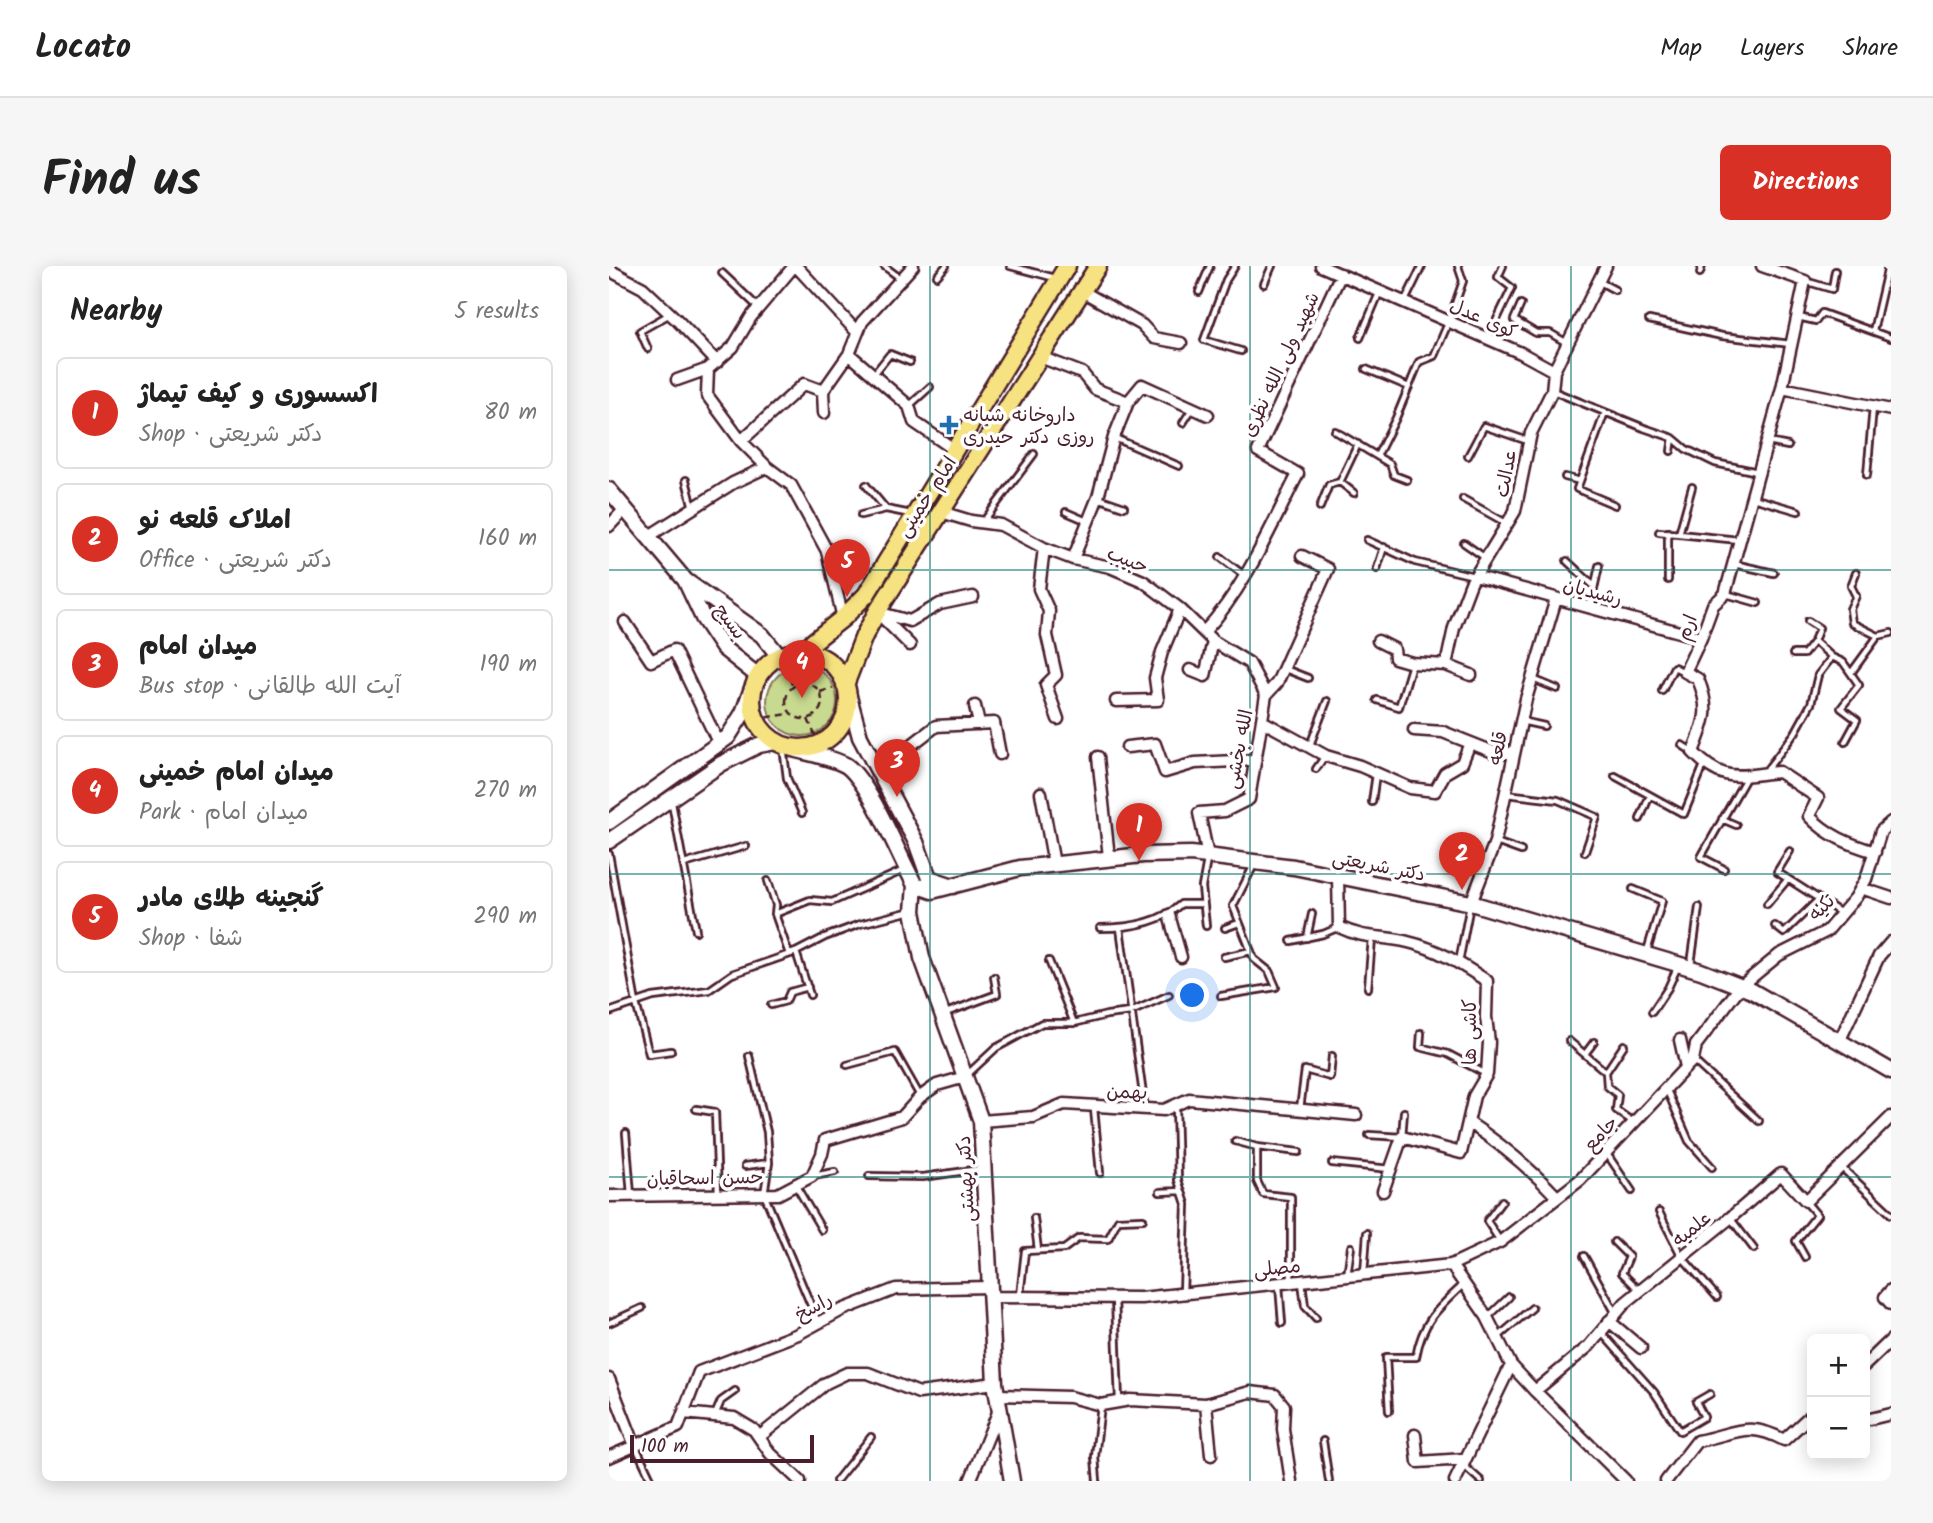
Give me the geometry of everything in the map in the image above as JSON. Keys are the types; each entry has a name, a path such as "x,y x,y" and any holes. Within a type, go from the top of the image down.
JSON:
{"main road":[{"name":"امام خمینی","path":"820,745 833,736 843,724 848,709 847,689 864,636 877,612 1098,266"},
{"name":"امام خمینی","path":"800,652 866,595 1063,272"},
{"name":"بسیج","path":"609,490 685,580 703,618 723,648 755,682"},
{"name":"بسیج","path":"685,580 762,635 779,656"},
{"path":"609,822 728,737 743,713 755,682 767,664 779,656 800,652 823,657 835,667 847,689 860,737 916,842 929,877 955,887"},
{"path":"755,682 751,704 763,733 782,745 845,765 860,782 880,815 915,886"},
{"path":"609,841 739,752 759,745 805,749 820,745"},
{"name":"دکتر شریعتی","path":"915,886 932,891 1020,868 1109,858 1191,854 1338,876 1471,903 1684,966 1740,987 1891,1071"},
{"name":"دکتر بهشتی","path":"915,886 913,911 922,958 981,1121 996,1389 1012,1481"}],"street":[{"path":"677,380 713,365 733,347 759,307 795,266 857,332"},
{"path":"824,413 823,391 849,354 862,322 913,266"},
{"name":"کوی عدل","path":"1321,266 1487,338 1554,371"},
{"path":"1554,371 1606,266"},
{"path":"1765,267 1805,281"},
{"path":"610,269 643,288 670,314 713,365"},
{"name":"شهید ولی الله نظری","path":"1204,632 1223,612 1245,577 1298,474 1258,451 1342,274"},
{"name":"ارم","path":"1685,672 1713,604 1725,594 1782,388 1805,281"},
{"path":"1082,291 1142,325 1154,338 1181,343"},
{"path":"849,354 909,406 914,422 955,450"},
{"path":"1040,357 1082,373 1095,389 1128,402"},
{"path":"713,365 707,396 741,441 767,467 791,485 827,551 842,618"},
{"name":"عدالت","path":"1446,665 1454,628 1475,576 1515,511 1531,433 1552,390 1554,371"},
{"path":"741,441 804,384 823,391"},
{"path":"1073,559 1098,497 1114,437 1128,402 1142,386 1208,415"},
{"path":"1782,388 1891,410"},
{"path":"649,536 733,483 767,467"},
{"path":"609,526 625,509"},
{"name":"حبیب","path":"941,512 1001,525 1044,548 1073,559 1110,566 1143,581 1180,609 1213,640 1249,663 1266,695"},
{"path":"1044,548 1039,589 1049,611 1047,635 1056,675 1046,685 1058,719"},
{"path":"1266,695 1277,683 1284,669 1328,569 1302,556"},
{"name":"رشیدیان","path":"1475,576 1701,638"},
{"path":"877,612 910,621 940,604 973,597"},
{"name":"قلعه","path":"1471,903 1495,842 1520,721 1556,599"},
{"path":"1115,701 1158,700 1155,678 1162,652 1180,609"},
{"path":"877,612 910,645"},
{"path":"625,622 651,661 674,650 719,744"},
{"path":"1190,670 1205,676 1213,640"},
{"path":"1378,641 1394,649 1395,658 1412,663 1446,665 1471,675"},
{"path":"1685,672 1698,678 1705,696 1706,719 1693,752 1705,764 1733,777 1779,772 1818,798 1809,816 1818,826 1845,843 1875,852"},
{"name":"الله بخشی","path":"1208,856 1199,813 1225,811 1249,799 1266,695"},
{"path":"975,706 979,724"},
{"path":"1262,721 1326,756 1410,788 1435,791 1445,773 1462,764 1470,743"},
{"path":"878,771 936,726 994,723 1000,754"},
{"path":"1415,730 1443,732 1496,753 1512,753"},
{"path":"1127,747 1155,744 1165,772 1195,762 1254,760"},
{"path":"1098,757 1109,858"},
{"path":"1041,793 1054,864"},
{"name":"تکیه","path":"1740,987 1779,955 1827,930 1842,914 1861,888 1881,831 1891,822"},
{"path":"1338,876 1339,927"},
{"path":"1861,888 1891,898"},
{"path":"1169,915 1181,957"},
{"name":"کاشی ها","path":"1339,927 1357,936 1407,942 1449,956 1487,981 1487,1074 1474,1096 1461,1153 1402,1137"},
{"path":"1839,1042 1879,956 1891,942"},
{"name":"جامع","path":"1451,1265 1500,1242 1580,1180 1689,1063 1696,1045 1740,987"},
{"path":"1680,1040 1689,1063"},
{"path":"812,1177 825,1140 902,1117 920,1097 937,1085 965,1077"},
{"name":"بهمن","path":"981,1121 1033,1117 1064,1104 1164,1110 1189,1099 1356,1115"},
{"path":"1806,1201 1891,1117"},
{"path":"1468,1122 1531,1170 1557,1197"},
{"path":"1383,1191 1402,1137"},
{"name":"علمیه","path":"1535,1391 1589,1346 1612,1317 1640,1291 1781,1174 1806,1201"},
{"name":"حسن اسحاقیان","path":"609,1196 778,1194 812,1177"},
{"path":"1451,1265 1487,1317 1511,1365 1626,1481"},
{"name":"مصلی","path":"990,1292 1020,1297 1115,1298 1184,1294 1451,1265"},
{"name":"راسخ","path":"684,1413 699,1372 798,1334 842,1310 896,1289 990,1292"},
{"path":"1891,1290 1885,1297 1891,1304"},
{"path":"1612,1317 1641,1348"},
{"path":"1870,1360 1891,1340"},
{"path":"1455,1481 1511,1365"},
{"path":"759,1437 826,1383 847,1373 868,1373 919,1393 996,1389 1070,1396 1101,1405 1158,1400 1206,1404 1249,1392 1275,1395 1284,1406 1283,1429 1290,1481"},
{"path":"609,1379 635,1446"},
{"path":"1206,1404 1210,1455"},
{"path":"970,1481 999,1410"},
{"path":"609,1457 678,1427 684,1413 734,1418 754,1430 770,1453 800,1481"},
{"path":"1870,1419 1891,1414"},
{"path":"1666,1481 1697,1441 1748,1428 1766,1430 1784,1440 1807,1419"},
{"path":"1415,1435 1418,1462 1464,1462"}],"lane":[{"path":"884,266 901,279"},
{"path":"937,276 946,266"},
{"path":"1010,266 1063,272"},
{"path":"1199,292 1210,266"},
{"path":"1235,266 1226,280 1204,340 1241,351"},
{"path":"1264,284 1272,266"},
{"path":"1404,302 1422,266"},
{"path":"1377,456 1419,362 1434,356 1449,321 1462,281 1458,266"},
{"path":"1487,338 1512,288 1498,277 1503,266"},
{"path":"1700,273 1702,266"},
{"path":"1873,331 1889,269"},
{"path":"1805,281 1832,289 1835,271"},
{"path":"722,273 759,307"},
{"path":"1599,281 1615,290"},
{"path":"1360,338 1380,291"},
{"path":"1521,304 1514,320 1536,333 1550,333 1568,343"},
{"path":"1797,317 1816,321 1822,313 1891,338"},
{"path":"648,349 640,331 670,314"},
{"path":"1649,320 1722,336 1791,344"},
{"path":"874,375 890,354 910,362"},
{"path":"1366,369 1409,387"},
{"path":"909,406 930,387"},
{"path":"1552,390 1673,438 1686,449 1715,463 1759,472"},
{"path":"1867,475 1873,406"},
{"path":"1183,423 1192,408"},
{"path":"1605,412 1577,489 1615,505"},
{"path":"1468,456 1484,426 1529,442"},
{"path":"1335,431 1390,464 1394,475 1407,480"},
{"path":"1114,437 1179,466"},
{"path":"1671,451 1673,438"},
{"path":"1768,442 1788,446"},
{"path":"1320,507 1329,485 1340,482 1358,444"},
{"path":"982,522 1034,454"},
{"path":"1565,477 1580,481"},
{"path":"685,480 693,509"},
{"path":"1340,482 1354,493"},
{"path":"866,485 887,509"},
{"path":"1679,534 1692,487"},
{"path":"1098,497 1123,507"},
{"path":"1752,497 1798,511"},
{"path":"1463,499 1507,523"},
{"path":"861,515 887,509 915,514"},
{"path":"1066,512 1088,522"},
{"path":"1659,532 1740,540"},
{"path":"1668,533 1668,580"},
{"path":"1367,540 1415,562 1475,576"},
{"path":"1464,543 1485,558"},
{"path":"1377,569 1384,547"},
{"path":"1220,556 1245,577"},
{"path":"1567,561 1595,586"},
{"path":"1733,564 1774,573"},
{"path":"1590,608 1599,566"},
{"path":"1856,573 1851,586 1856,596 1850,609 1852,623 1878,636 1891,633"},
{"path":"1725,594 1758,603"},
{"path":"1793,654 1804,654 1814,641 1819,628 1808,621"},
{"path":"1851,673 1878,636"},
{"path":"1814,641 1832,657 1843,662 1859,685 1841,708 1857,720 1845,742"},
{"path":"1765,773 1795,733 1811,704 1818,675 1832,657"},
{"path":"1377,700 1399,707 1412,663"},
{"path":"1662,691 1674,667 1685,672"},
{"path":"1284,669 1308,678"},
{"path":"1532,679 1557,689"},
{"path":"1310,746 1327,701"},
{"path":"1520,721 1544,726"},
{"path":"782,745 787,778 802,813"},
{"path":"1682,745 1693,752"},
{"path":"1316,769 1326,756"},
{"path":"1615,776 1685,814 1705,764"},
{"path":"1372,802 1376,773"},
{"path":"1724,869 1701,857 1747,777"},
{"path":"1506,794 1558,800 1597,817 1585,852"},
{"path":"1640,819 1650,795"},
{"path":"671,798 696,931"},
{"path":"1723,819 1735,825"},
{"path":"1495,842 1521,851"},
{"path":"684,864 746,846"},
{"path":"1790,851 1777,872 1842,914"},
{"path":"609,854 636,1003 649,1054 671,1051"},
{"path":"1206,926 1202,887 1208,856"},
{"path":"1221,996 1276,986 1269,971 1254,959 1233,905 1256,862"},
{"path":"775,914 810,900 832,902 906,869"},
{"path":"1767,904 1788,879"},
{"path":"768,881 776,905 775,914 789,954"},
{"path":"1633,889 1662,901 1646,955"},
{"path":"1775,926 1784,933 1819,899"},
{"path":"1459,962 1471,903"},
{"path":"1100,928 1120,928 1169,915 1181,904 1203,904"},
{"path":"1652,1012 1684,966 1699,907"},
{"path":"609,1012 653,997 709,990 732,974 796,952 825,937 860,924 913,911"},
{"path":"1307,937 1312,914"},
{"path":"1225,928 1239,923"},
{"path":"1291,941 1323,934 1339,927"},
{"path":"1120,928 1146,1110"},
{"path":"1368,988 1372,937"},
{"path":"1224,957 1251,951"},
{"path":"796,952 810,995"},
{"path":"1048,961 1074,1023"},
{"path":"943,1014 997,994 994,977"},
{"path":"771,1005 786,1001 790,992 808,987"},
{"path":"965,1077 996,1048 1042,1023 1074,1023 1131,1012 1169,995"},
{"path":"1421,1033 1420,1047 1448,1054 1487,1074"},
{"path":"1569,1041 1606,1072"},
{"path":"1584,1054 1594,1042"},
{"path":"1624,1045 1606,1072 1607,1086 1618,1095 1616,1110 1634,1122"},
{"path":"847,1065 894,1052 920,1097"},
{"path":"749,1056 767,1132 769,1163 764,1194 818,1323"},
{"path":"1300,1110 1305,1070 1330,1077 1332,1056"},
{"path":"1689,1063 1759,1121"},
{"path":"1666,1088 1689,1141 1712,1167"},
{"path":"1176,1104 1178,1180 1185,1204 1184,1294"},
{"path":"1093,1107 1100,1173"},
{"path":"696,1109 715,1112 718,1194"},
{"path":"1369,1135 1402,1137 1404,1112"},
{"path":"626,1133 631,1196"},
{"path":"1234,1141 1299,1152"},
{"path":"1257,1147 1257,1181 1263,1194 1291,1197 1296,1282 1305,1306 1316,1318"},
{"path":"1606,1152 1632,1191"},
{"path":"745,1166 769,1163"},
{"path":"1332,1163 1390,1169"},
{"path":"1841,1167 1891,1214"},
{"path":"869,1176 923,1177 984,1169"},
{"path":"812,1177 835,1172"},
{"path":"796,1185 822,1230"},
{"path":"1160,1192 1181,1191"},
{"path":"1500,1242 1487,1221 1502,1201"},
{"path":"1805,1257 1796,1241 1817,1215 1806,1201"},
{"path":"1659,1212 1682,1257 1717,1297"},
{"path":"1034,1219 1038,1250"},
{"path":"1020,1297 1025,1251 1064,1249 1079,1238 1108,1239 1118,1220 1143,1219"},
{"path":"1730,1219 1754,1249"},
{"path":"1364,1275 1367,1233"},
{"path":"1613,1242 1629,1257 1622,1273 1640,1291"},
{"path":"1347,1277 1351,1247"},
{"path":"1584,1256 1612,1317"},
{"path":"1279,1284 1282,1323"},
{"path":"1389,1411 1386,1357 1416,1357 1419,1338 1432,1315 1464,1284"},
{"path":"1487,1317 1509,1297"},
{"path":"1115,1298 1119,1402"},
{"path":"609,1323 642,1308"},
{"path":"1497,1337 1532,1308"},
{"path":"1601,1332 1654,1392 1680,1431 1704,1417 1696,1402 1710,1394"},
{"path":"715,1416 720,1401 735,1391"},
{"path":"1097,1481 1095,1457 1101,1405"},
{"path":"836,1481 871,1437"},
{"path":"1323,1441 1329,1481"},
{"path":"635,1446 652,1481"},
{"path":"1464,1462 1481,1481"}],"path":[{"path":"779,656 793,687"},
{"path":"811,684 820,692 823,703 818,713 807,719 791,713 787,696 793,687 811,684"},
{"path":"755,719 791,713"},
{"path":"807,719 820,745"}],"green space":[{"path":"795,666 809,666 822,672 831,681 837,701 835,714 827,726 809,736 795,736 782,730 773,721 767,708 767,694 773,681 782,672"}],"place":[{"name":"داروخانه شبانه روزی دکتر حیدری","path":"949,425"},
{"name":"گنجینه طلای مادر","path":"847,597"},
{"name":"میدان امام خمینی","path":"802,698"},
{"name":"میدان امام","path":"897,797"},
{"name":"اکسسوری و کیف تیماژ","path":"1139,861"},
{"name":"املاک قلعه نو","path":"1462,890"}]}
